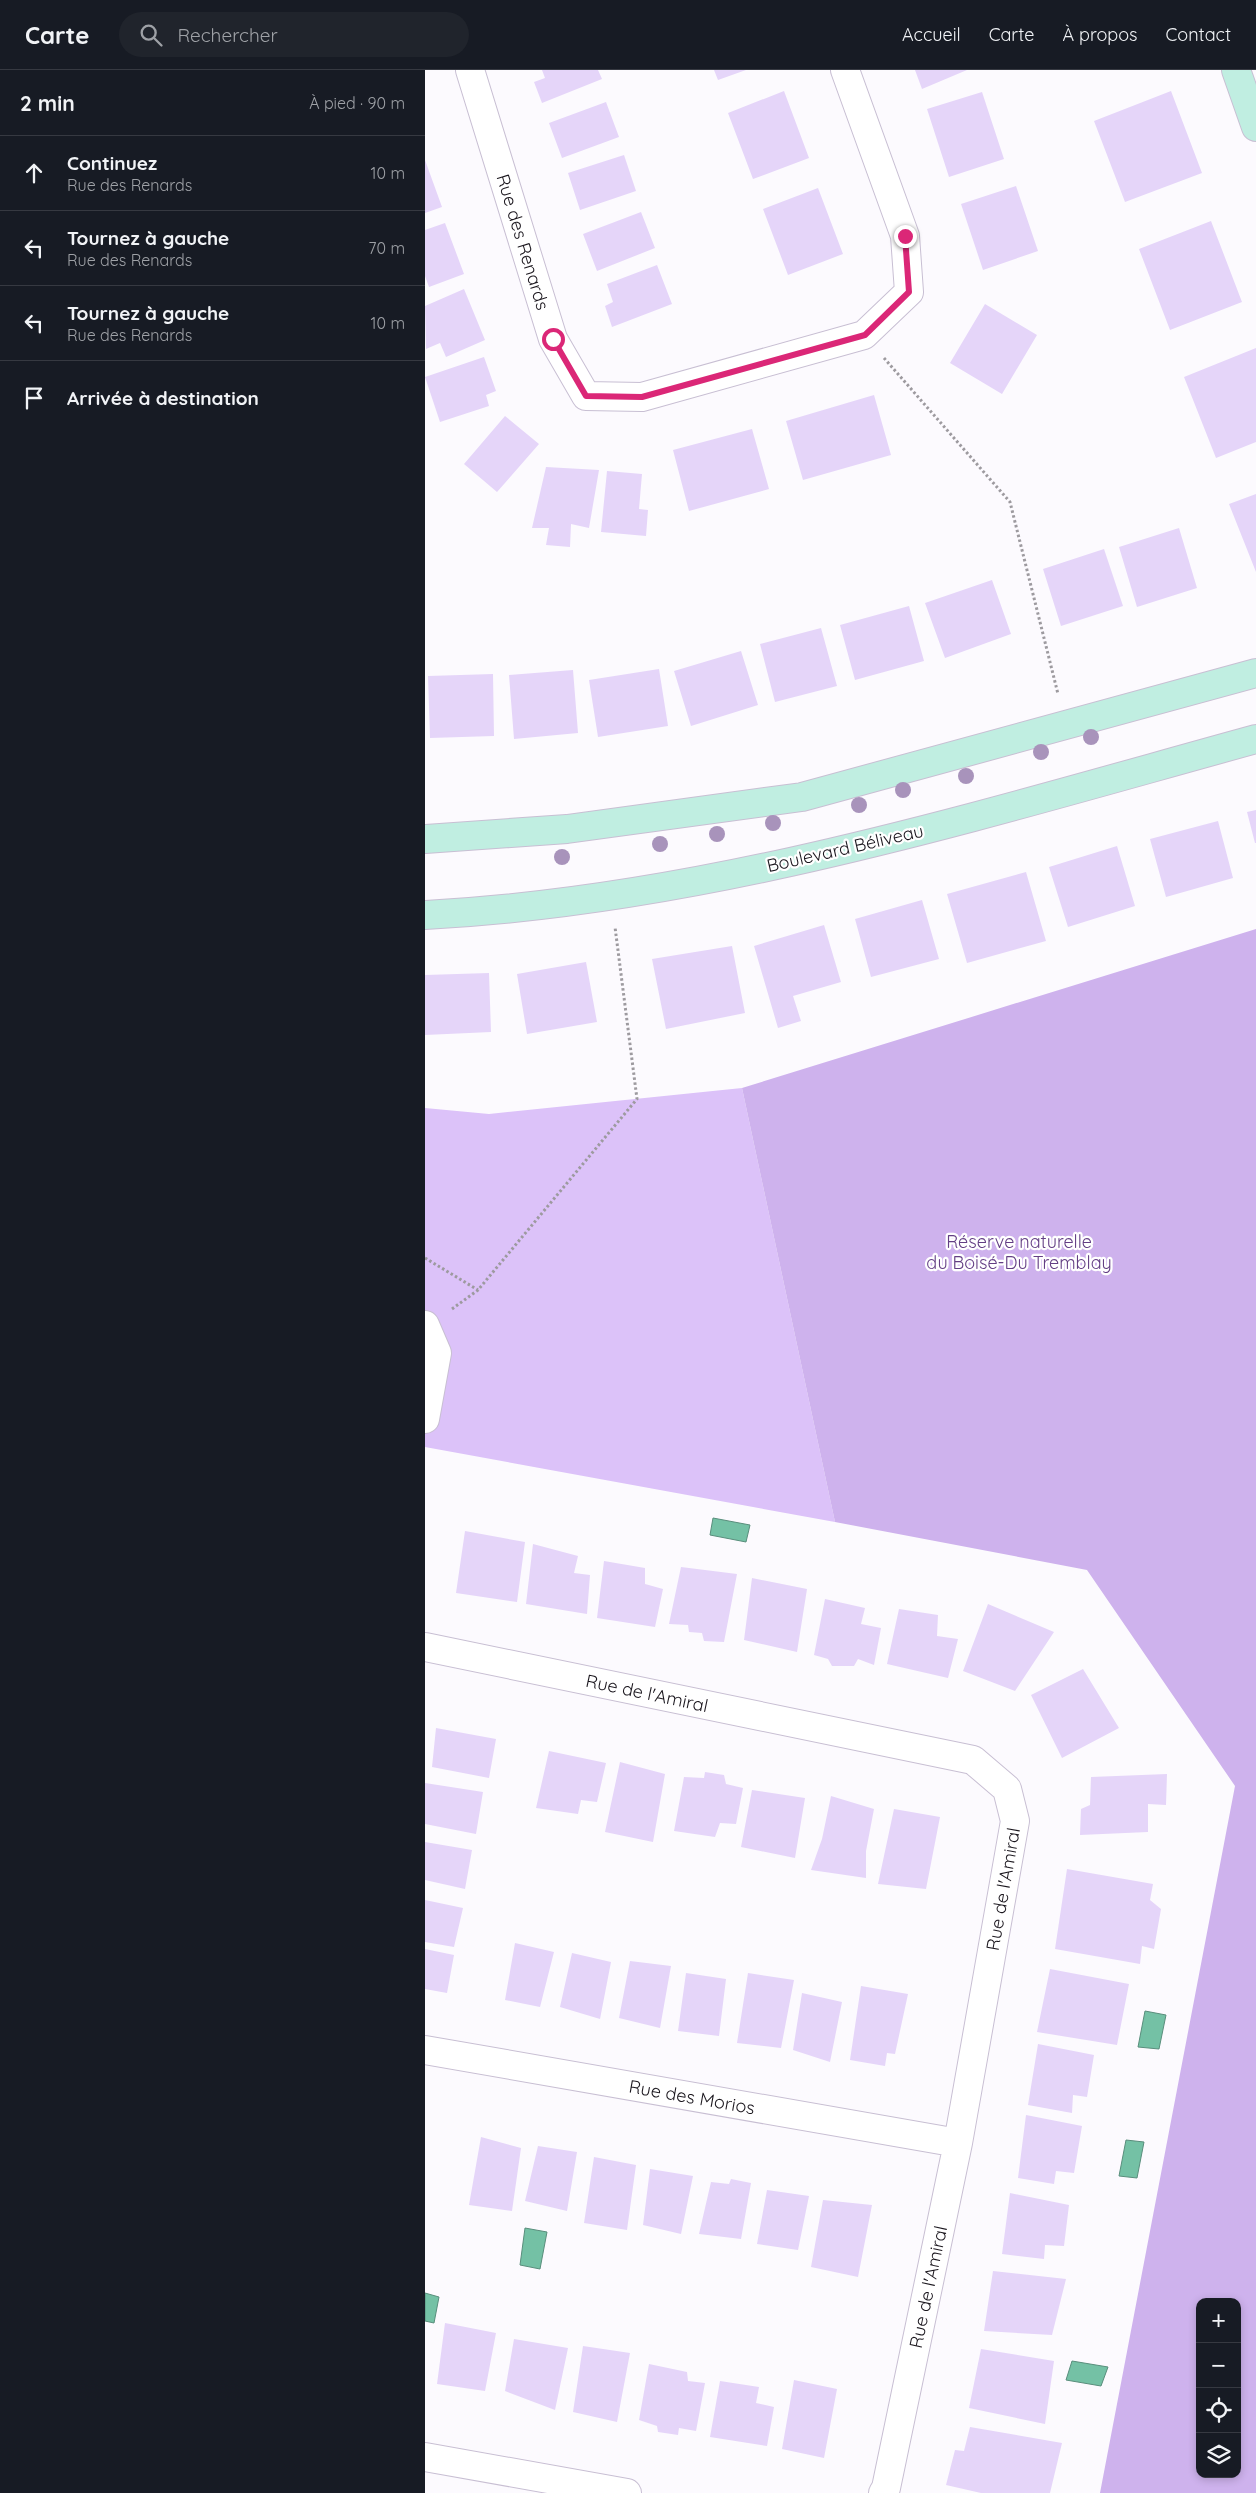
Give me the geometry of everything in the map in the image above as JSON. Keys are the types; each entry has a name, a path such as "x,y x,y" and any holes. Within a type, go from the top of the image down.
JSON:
{"street":[{"name":"Rue des Renards","path":"469,70 553,339 586,396 642,397 865,335 909,292 905,236 845,70"},
{"path":"1235,70 1256,127"},
{"path":"425,839 567,829 802,797 1256,673"},
{"name":"Boulevard Béliveau","path":"425,915 490,911 611,894 701,880 856,848 1256,740"},
{"path":"425,1420 437,1353 426,1326"},
{"name":"Rue de l'Amiral","path":"425,1648 973,1760 1007,1789 1015,1821 958,2143 887,2488 883,2493"},
{"name":"Rue des Morios","path":"425,2050 958,2143"},
{"path":"425,2457 627,2493"}],"path":[{"path":"865,335 1010,502 1066,726"},
{"path":"426,1326 478,1290 637,1099 611,894"},
{"path":"425,1258 478,1290"}],"shaded area":[{"path":"742,1088 835,1522 425,1447 425,1108 489,1114"},
{"path":"713,1518 750,1525 746,1542 710,1535"},
{"path":"1145,2011 1166,2015 1159,2049 1138,2047"},
{"path":"1126,2140 1144,2142 1137,2178 1119,2176"},
{"path":"525,2228 547,2232 540,2269 520,2265"},
{"path":"425,2293 439,2297 434,2323 425,2321"},
{"path":"1072,2361 1108,2367 1101,2386 1066,2380"}],"green space":[{"name":"Réserve naturelle du Boisé-Du Tremblay","path":"1256,929 1256,2493 1100,2493 1235,1786 1087,1570 835,1522 742,1088"}],"building":[{"path":"542,70 598,70 602,79 542,103 534,82 545,78"},
{"path":"714,70 746,70 718,80"},
{"path":"915,70 967,70 922,89"},
{"path":"784,91 809,158 753,179 728,113"},
{"path":"1171,91 1202,173 1125,202 1094,121"},
{"path":"982,92 1004,159 949,177 927,109"},
{"path":"606,102 619,137 562,158 549,123"},
{"path":"624,155 636,191 580,210 568,173"},
{"path":"425,160 442,207 425,213"},
{"path":"1016,186 1038,251 983,270 961,204"},
{"path":"818,188 843,254 788,275 763,209"},
{"path":"641,212 655,248 597,271 583,234"},
{"path":"1211,221 1242,302 1170,330 1139,249"},
{"path":"445,223 464,274 429,287 425,276 425,230"},
{"path":"657,265 672,304 612,327 605,306 613,302 607,284"},
{"path":"464,289 485,340 446,357 440,343 426,349 425,306"},
{"path":"985,304 1037,335 1002,394 950,363"},
{"path":"1256,348 1256,442 1216,458 1184,377"},
{"path":"484,357 496,391 486,395 489,406 440,422 425,377"},
{"path":"874,395 891,455 803,480 786,421"},
{"path":"505,416 539,444 497,492 464,464"},
{"path":"752,429 769,489 689,511 673,450"},
{"path":"546,467 599,470 589,528 571,524 570,547 546,545 549,528 532,528"},
{"path":"607,471 642,474 639,509 648,510 646,536 601,532"},
{"path":"1256,494 1256,572 1229,504"},
{"path":"1179,528 1197,588 1137,607 1119,547"},
{"path":"1104,549 1123,606 1061,626 1043,569"},
{"path":"992,580 1011,634 945,658 925,603"},
{"path":"909,606 924,661 855,680 840,625"},
{"path":"821,628 837,686 775,702 760,644"},
{"path":"741,651 758,705 691,726 674,671"},
{"path":"659,669 668,726 598,737 589,680"},
{"path":"573,670 578,733 514,739 509,675"},
{"path":"493,674 494,736 430,738 428,676"},
{"path":"1256,810 1256,843 1255,843 1247,812"},
{"path":"1218,821 1233,878 1166,897 1150,839"},
{"path":"1117,846 1135,906 1068,927 1049,867"},
{"path":"1026,872 1046,941 967,963 947,894"},
{"path":"922,900 939,959 871,977 855,919"},
{"path":"824,925 841,982 793,996 801,1021 778,1028 754,946"},
{"path":"732,946 745,1013 666,1029 652,959"},
{"path":"586,962 597,1022 527,1034 517,974"},
{"path":"489,973 491,1032 425,1035 425,975"},
{"path":"465,1531 525,1542 517,1602 456,1593"},
{"path":"533,1544 578,1556 574,1573 590,1575 587,1614 526,1604"},
{"path":"604,1561 645,1568 645,1584 663,1589 655,1627 597,1618"},
{"path":"681,1567 737,1574 724,1642 704,1641 702,1633 689,1632 688,1625 669,1624"},
{"path":"752,1578 807,1589 797,1652 744,1640"},
{"path":"825,1599 865,1608 861,1624 881,1628 874,1665 858,1659 854,1666 832,1666 828,1659 814,1655"},
{"path":"988,1604 1054,1632 1015,1691 963,1671"},
{"path":"899,1609 938,1615 937,1636 958,1639 948,1678 887,1664"},
{"path":"1083,1669 1119,1728 1062,1758 1031,1695"},
{"path":"436,1728 496,1739 489,1778 432,1767"},
{"path":"549,1751 606,1763 597,1802 581,1800 578,1814 536,1808"},
{"path":"620,1762 665,1774 653,1842 605,1832"},
{"path":"705,1772 724,1775 726,1784 743,1788 736,1824 720,1823 715,1837 674,1831 684,1777 704,1778"},
{"path":"1167,1774 1166,1805 1148,1804 1148,1832 1080,1835 1081,1809 1090,1805 1091,1777"},
{"path":"425,1783 483,1792 476,1834 425,1824"},
{"path":"752,1790 805,1798 795,1858 741,1847"},
{"path":"831,1796 874,1809 866,1851 866,1878 811,1870 822,1839"},
{"path":"894,1809 940,1817 926,1889 878,1884"},
{"path":"425,1842 472,1850 465,1889 425,1880"},
{"path":"1067,1869 1153,1884 1150,1900 1161,1909 1154,1949 1142,1946 1140,1964 1055,1949"},
{"path":"425,1900 463,1908 454,1947 425,1942"},
{"path":"515,1943 554,1952 540,2007 505,2000"},
{"path":"425,1949 454,1955 447,1993 425,1989"},
{"path":"572,1953 611,1962 600,2019 560,2007"},
{"path":"630,1961 671,1966 660,2028 619,2018"},
{"path":"1050,1969 1129,1984 1117,2045 1037,2032"},
{"path":"686,1973 726,1979 719,2036 678,2031"},
{"path":"748,1973 794,1980 781,2048 737,2043"},
{"path":"861,1986 908,1994 895,2054 887,2053 885,2066 850,2060"},
{"path":"802,1993 842,2002 830,2062 793,2050"},
{"path":"1038,2044 1094,2055 1087,2097 1073,2095 1072,2113 1028,2105"},
{"path":"1026,2115 1082,2126 1074,2173 1056,2171 1054,2184 1018,2178"},
{"path":"481,2137 521,2148 512,2211 469,2205"},
{"path":"538,2146 577,2152 567,2211 525,2201"},
{"path":"594,2157 636,2165 627,2230 584,2223"},
{"path":"650,2169 693,2176 681,2234 643,2225"},
{"path":"731,2179 751,2183 741,2239 699,2234 711,2182 729,2184"},
{"path":"767,2190 809,2196 798,2250 757,2244"},
{"path":"1010,2193 1069,2205 1064,2246 1045,2245 1044,2259 1002,2254"},
{"path":"823,2200 872,2205 858,2277 811,2267"},
{"path":"993,2271 1066,2279 1052,2335 984,2331"},
{"path":"445,2323 496,2333 485,2391 437,2384"},
{"path":"514,2339 568,2348 555,2410 505,2391"},
{"path":"583,2346 630,2353 617,2422 573,2412"},
{"path":"981,2349 1054,2361 1045,2424 969,2408"},
{"path":"649,2364 687,2372 688,2381 705,2383 696,2431 679,2428 678,2435 658,2432 657,2426 639,2420"},
{"path":"794,2380 837,2389 824,2458 782,2449"},
{"path":"720,2381 759,2387 756,2403 774,2407 767,2446 710,2437"},
{"path":"970,2427 1062,2443 1050,2493 981,2493 946,2485 955,2450 964,2451"}],"route":[{"path":"553,339 586,396 642,397 865,335 909,292 905,236"}]}
